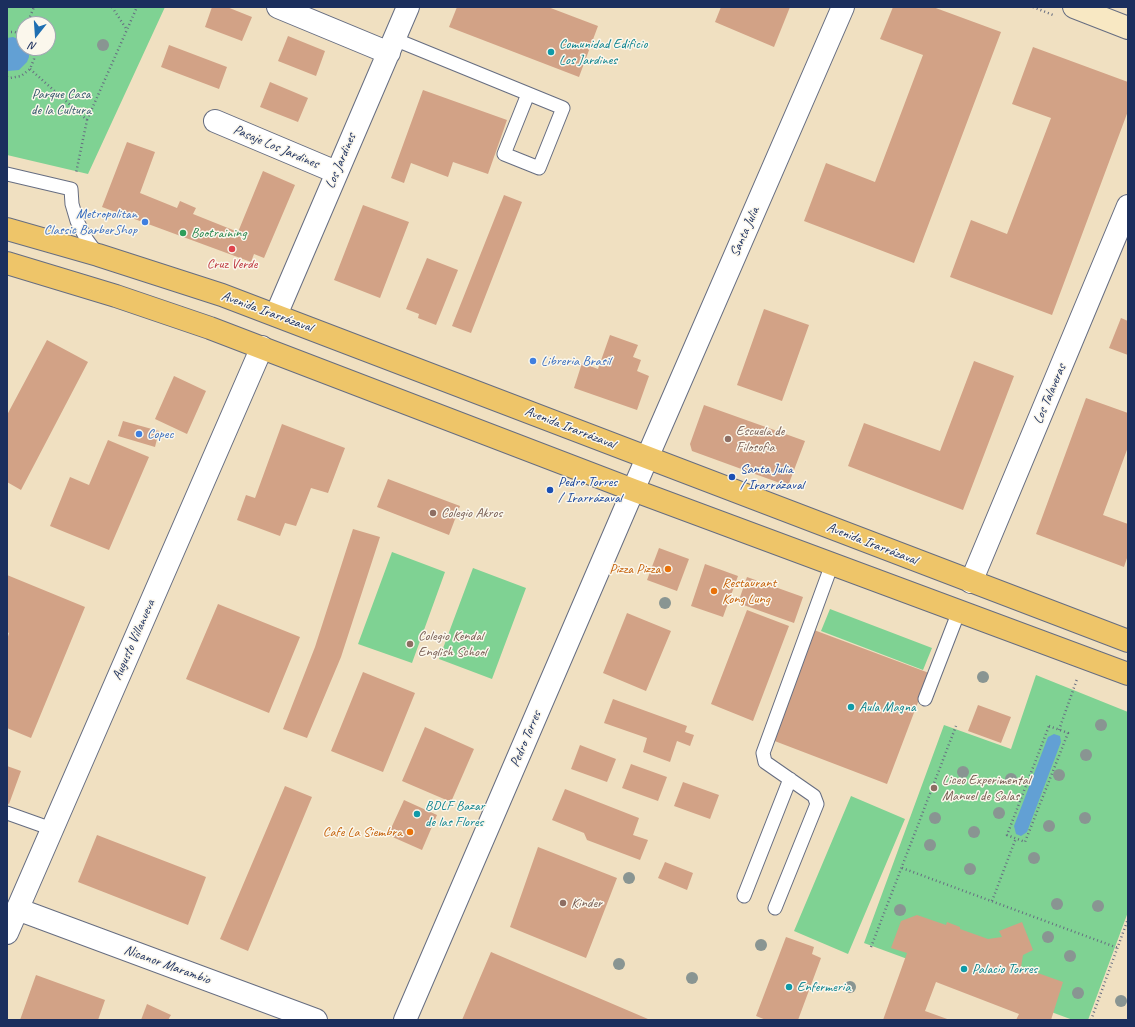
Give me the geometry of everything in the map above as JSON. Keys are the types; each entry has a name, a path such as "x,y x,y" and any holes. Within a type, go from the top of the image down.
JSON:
{"main road":[{"path":"1074,7 1128,28"},
{"name":"Avenida Irarrázaval","path":"8,230 98,255 222,295 1128,641"},
{"path":"7,263 116,296 262,347 633,490 1128,674"}],"street":[{"path":"278,7 391,46"},
{"name":"Los Jardines","path":"276,315 408,7"},
{"name":"Santa Julia","path":"647,458 843,7"},
{"name":"Pasaje Los Jardines","path":"215,121 336,172"},
{"name":"Los Talaveras","path":"971,582 1128,206"},
{"name":"Augusto Villanueva","path":"7,933 262,347"},
{"name":"Pedro Torres","path":"405,1020 647,458"},
{"name":"Nicanor Marambio","path":"17,909 316,1020"}],"lane":[{"path":"391,46 528,94 563,108 538,168 504,154 528,94"},
{"path":"7,174 71,189 72,204 77,221 87,240 98,255"},
{"path":"775,908 817,804 814,796 765,762 763,753 832,564"},
{"path":"925,699 959,611"},
{"path":"744,896 790,779"},
{"path":"7,813 52,829"}],"path":[{"path":"112,7 127,30"},
{"path":"71,189 77,172 87,120 137,7"},
{"path":"7,77 10,78 21,76 30,69 34,56"},
{"path":"30,69 87,120"},
{"path":"1059,730 1075,683"},
{"path":"871,947 956,726"},
{"path":"1049,726 1059,730 1068,733 1025,842 1008,835 1049,726"},
{"path":"992,901 1016,838"},
{"path":"902,868 1118,948"},
{"path":"1091,1020 1128,919"}],"green space":[{"name":"Parque Casa de la Cultura","path":"7,7 165,7 88,174 7,155"},
{"path":"392,552 445,572 412,663 358,644"},
{"path":"473,568 526,588 492,679 439,659"},
{"path":"830,609 932,648 923,670 821,631"},
{"path":"1036,675 1128,712 1128,912 1088,1020 1073,1020 864,943 944,725 1011,749"},
{"path":"851,796 905,819 848,954 794,931"}],"water":[{"path":"7,38 16,38 16,56 29,56 27,62 19,70 7,70"},
{"path":"1054,734 1060,736 1061,742 1027,832 1021,836 1016,834 1014,826 1048,737"}],"building":[{"path":"212,7 227,7 252,17 242,41 205,27"},
{"name":"Comunidad Edificio Los Jardines","path":"457,7 548,7 598,26 579,77 449,27"},
{"path":"721,7 790,7 774,47 715,22"},
{"path":"893,7 933,7 1001,32 914,263 804,221 826,163 875,182 923,55 880,39"},
{"path":"288,36 325,51 316,76 278,61"},
{"path":"169,45 227,67 219,89 161,67"},
{"path":"1033,47 1128,82 1128,111 1052,315 950,277 971,220 1007,234 1051,118 1012,104"},
{"path":"270,82 308,98 298,122 260,107"},
{"path":"423,90 507,120 488,174 453,162 448,177 411,163 404,183 391,178"},
{"path":"127,142 155,152 140,193 177,208 180,201 196,208 193,214 238,232 263,171 295,185 264,258 254,254 251,262 102,207"},
{"path":"504,195 522,202 471,333 452,326"},
{"path":"363,205 409,222 380,298 334,280"},
{"path":"427,258 458,270 436,325 418,318 419,314 406,309"},
{"path":"764,309 809,325 782,401 737,385"},
{"path":"1121,318 1128,321 1128,355 1109,348"},
{"path":"610,335 638,345 633,357 641,360 637,371 649,376 637,410 574,388 582,363 598,369"},
{"path":"47,340 88,362 21,490 7,482 7,415"},
{"path":"974,361 1014,376 963,510 848,466 864,423 940,451"},
{"name":"Copec","path":"174,376 206,391 187,434 155,419"},
{"path":"1086,398 1128,413 1128,447 1103,515 1128,524 1128,555 1124,567 1036,534"},
{"path":"704,405 805,441 788,486 692,451 690,444"},
{"name":"Copec","path":"123,421 159,431 155,447 118,436"},
{"path":"282,424 345,448 328,493 311,488 296,526 285,523 280,536 237,520 246,495 255,498"},
{"path":"108,440 149,457 109,550 50,526 70,477 89,485"},
{"path":"388,479 460,506 449,535 377,507"},
{"path":"353,529 380,537 341,657 307,738 283,729 315,647"},
{"name":"Pizza Pizza","path":"659,548 689,559 677,591 647,580"},
{"name":"Restaurant Kong Lung","path":"705,564 738,576 723,617 691,606"},
{"path":"7,575 85,607 31,738 7,728 7,640 9,633 7,632"},
{"path":"747,577 803,597 794,623 738,603"},
{"path":"218,604 300,637 269,713 186,679"},
{"path":"747,610 789,626 753,721 711,704"},
{"path":"627,613 671,631 646,691 603,673"},
{"name":"Aula Magna","path":"814,630 929,673 887,784 772,740"},
{"path":"363,672 415,693 383,772 331,751"},
{"path":"613,699 687,726 685,732 694,735 690,746 677,741 670,762 643,752 647,738 604,723"},
{"path":"978,705 1011,717 1001,743 968,731"},
{"path":"425,727 474,749 451,802 402,781"},
{"path":"580,745 616,759 607,782 571,769"},
{"path":"631,764 667,777 658,801 622,788"},
{"path":"7,766 21,771 9,804 7,803"},
{"path":"683,782 719,795 710,819 674,806"},
{"path":"285,786 312,797 248,951 220,939"},
{"path":"565,789 639,818 633,835 648,840 640,860 587,840 584,833 552,820"},
{"name":"Cafe La Siembra","path":"404,800 437,815 422,850 388,835"},
{"path":"97,835 206,877 188,925 78,882"},
{"name":"Kinder","path":"538,847 617,878 586,958 510,927"},
{"path":"665,862 693,873 687,890 658,878"},
{"name":"Palacio Torres","path":"917,915 946,925 947,922 960,927 960,929 988,939 1002,937 999,931 1022,922 1033,950 1023,955 1021,967 1063,982 1051,1020 1016,1020 1019,1014 936,982 925,1011 950,1020 883,1020 907,953 891,948 901,921"},
{"name":"Enfermeria","path":"786,937 814,947 812,954 821,958 798,1020 766,1020 756,1016"},
{"path":"491,952 648,1019 648,1020 462,1020"},
{"path":"36,975 105,1000 98,1020 20,1020"},
{"path":"147,1004 171,1015 168,1020 141,1020"}],"place":[{"name":"Comunidad Edificio Los Jardines","path":"551,52"},
{"name":"Metropolitan Classic BarberShop","path":"145,222"},
{"name":"Bootraining","path":"183,233"},
{"name":"Cruz Verde","path":"232,249"},
{"name":"Libreria Brasil","path":"533,361"},
{"name":"Copec","path":"139,434"},
{"name":"Escuela de Filosofia","path":"728,439"},
{"name":"Santa Julia / Irarrázaval","path":"732,477"},
{"name":"Pedro Torres / Irarrázaval","path":"550,490"},
{"name":"Colegio Akros","path":"433,513"},
{"name":"Pizza Pizza","path":"668,569"},
{"name":"Restaurant Kong Lung","path":"714,591"},
{"name":"Colegio Kendal English School","path":"410,644"},
{"name":"Aula Magna","path":"851,707"},
{"name":"Liceo Experimental Manuel de Salas","path":"934,788"},
{"name":"BDLF Bazar de las Flores","path":"417,814"},
{"name":"Cafe La Siembra","path":"410,832"},
{"name":"Kinder","path":"563,903"},
{"name":"Palacio Torres","path":"964,969"},
{"name":"Enfermeria","path":"789,987"}]}
